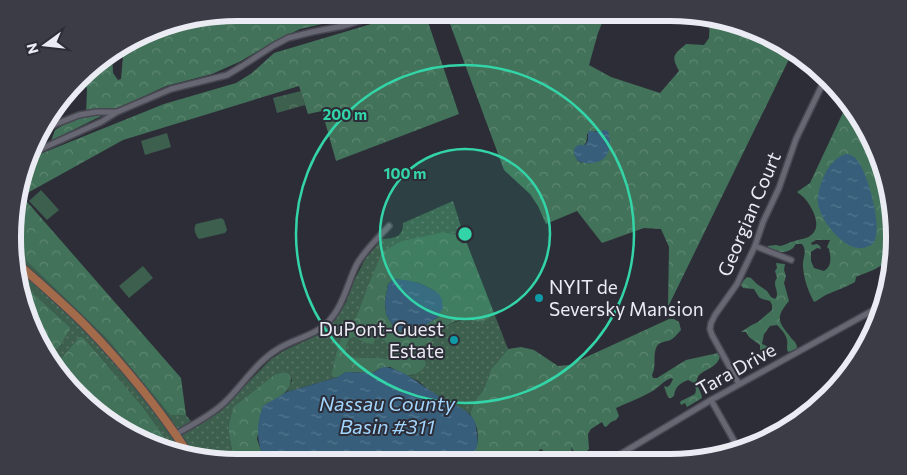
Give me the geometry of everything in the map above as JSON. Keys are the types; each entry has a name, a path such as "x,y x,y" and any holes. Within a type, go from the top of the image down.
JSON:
{"main road":[{"path":"23,269 96,337 136,382 184,447"}],"street":[{"path":"41,149 101,122 117,112 171,89 227,75 288,38 360,21"},
{"name":"Georgian Court","path":"739,384 712,335 711,323 736,284 755,246 763,222 779,188 796,139 822,85"},
{"path":"52,125 79,115 96,112 117,112"},
{"path":"176,434 207,417 223,404 264,359 273,352 318,331 333,317 341,304 357,264 369,247 389,226"},
{"path":"755,246 791,260"},
{"name":"Tara Drive","path":"620,454 739,384 873,310"},
{"path":"711,400 735,443"}],"green space":[{"path":"238,21 336,21 300,29 239,62 212,74 166,86 51,141 55,130 86,115 87,88 85,85 95,75 112,61 113,73 118,80 121,79 123,54 155,38 195,25"},
{"path":"381,21 428,21 459,114 336,161 322,111 308,114 299,86 123,140 25,194 38,155 164,104 236,83 252,73 274,53"},
{"path":"449,21 603,21 589,65 611,77 660,93 679,71 674,58 675,55 686,44 704,45 709,38 710,25 752,38 790,58 668,307 669,247 661,229 644,228 602,243 577,211 546,224 530,194 504,170","holes":["596,131 600,132 582,163 578,161 574,154 585,143 587,134"]},
{"path":"301,91 305,105 277,113 273,98"},
{"path":"844,110 857,129 869,155 882,195 886,238 884,263 878,268 856,277 855,282 814,302 804,276 805,250 802,244 796,244 791,250 784,252 775,251 767,246 782,246 807,238 814,232 816,218 814,213 805,199 797,192 810,183","holes":["816,240 830,240 827,247 830,256 828,267 824,271 814,268 811,261 811,252 817,248 821,249 817,244 812,245 811,243"]},
{"path":"167,133 171,147 145,155 141,141"},
{"path":"41,190 59,210 47,220 29,201"},
{"path":"24,199 181,378 186,415 170,415 107,338 22,257 21,238"},
{"path":"453,201 464,236 444,232 364,296 356,319 344,329 336,353 331,375 338,377 287,392 292,381 290,374 285,372 275,374 233,407 228,428 233,454 195,450 168,442 143,407 84,338 80,336 59,359 53,351 61,345 71,328 27,288 23,266 22,257 107,337 170,415 186,415 195,426 219,412 271,359 285,350 320,334 336,319 346,302 365,259 382,239 400,234 403,223"},
{"path":"221,218 224,220 227,230 225,233 199,239 196,236 196,224"},
{"path":"444,232 464,236 494,313 489,319 482,322 467,318 453,322 428,343 421,347 407,350 393,347 381,337 375,326 370,326 369,332 375,340 373,344 365,343 354,337 349,339 346,348 347,355 351,357 393,360 417,357 424,359 425,367 407,376 390,367 379,369 373,373 346,372 338,377 333,377 331,375 336,353 344,329 356,318 382,252 402,241","holes":["394,279 419,283 435,291 438,317 418,330 400,331 393,326 386,314 385,301 388,284"]},
{"path":"776,263 785,264 786,276 784,283 789,301 781,312 780,320 796,344 797,349 788,352 786,336 777,325 770,326 764,334 762,344 769,347 771,354 770,357 766,358 763,357 760,345 749,337 746,332 741,332 758,322 772,310 772,305 770,301 760,298 754,289 743,288 741,285 747,277 751,278 775,299 777,296 775,283 777,278 775,271 777,268"},
{"path":"143,266 153,278 129,298 119,286"},
{"path":"27,288 71,328 61,345 53,351 50,346 38,320"},
{"path":"494,313 508,349 491,369 484,389 474,402 470,414 407,376 413,375 405,357 393,360 351,357 347,355 346,348 349,339 354,337 365,343 369,326 375,326 382,338 419,348 434,339 447,325 467,318 478,322 482,321"},
{"path":"669,319 679,322 681,330 672,339 657,346 653,378 657,378 686,360 718,353 720,356 716,364 701,373 697,379 702,398 687,407 685,403 681,405 681,401 695,394 694,383 688,380 683,382 675,390 674,396 669,398 664,386 670,385 673,379 665,381 652,391 616,408 619,416 606,427 602,422 591,429 588,434 589,449 584,454 575,454 571,447 572,454 547,454 541,449 534,454 472,454 478,438 474,420 470,414 474,402 484,389 491,369 508,349 521,347 534,350 558,366 569,365"},
{"path":"80,336 84,338 143,407 168,442 129,425 95,400 66,369 59,359"},
{"path":"285,372 290,374 291,381 290,386 283,394 263,406 257,439 262,454 233,454 228,428 233,407 275,374"}],"water":[{"path":"588,131 600,132 608,131 610,139 610,147 605,158 594,163 578,161 574,154 574,149 578,145 585,145 588,140"},
{"path":"847,154 854,157 864,172 875,210 877,232 875,240 870,246 863,248 848,245 834,233 823,218 818,203 822,180 827,170 837,159"},
{"path":"394,279 419,283 439,294 443,308 438,317 418,330 400,331 393,326 386,314 385,301 388,284"},
{"name":"Nassau County Basin #311","path":"383,367 397,370 468,413 475,423 478,441 473,454 262,454 258,427 263,406 287,392 338,377 346,372 373,373"}],"place":[{"name":"NYIT de Seversky Mansion","path":"539,298"},
{"name":"DuPont-Guest Estate","path":"454,340"}]}
